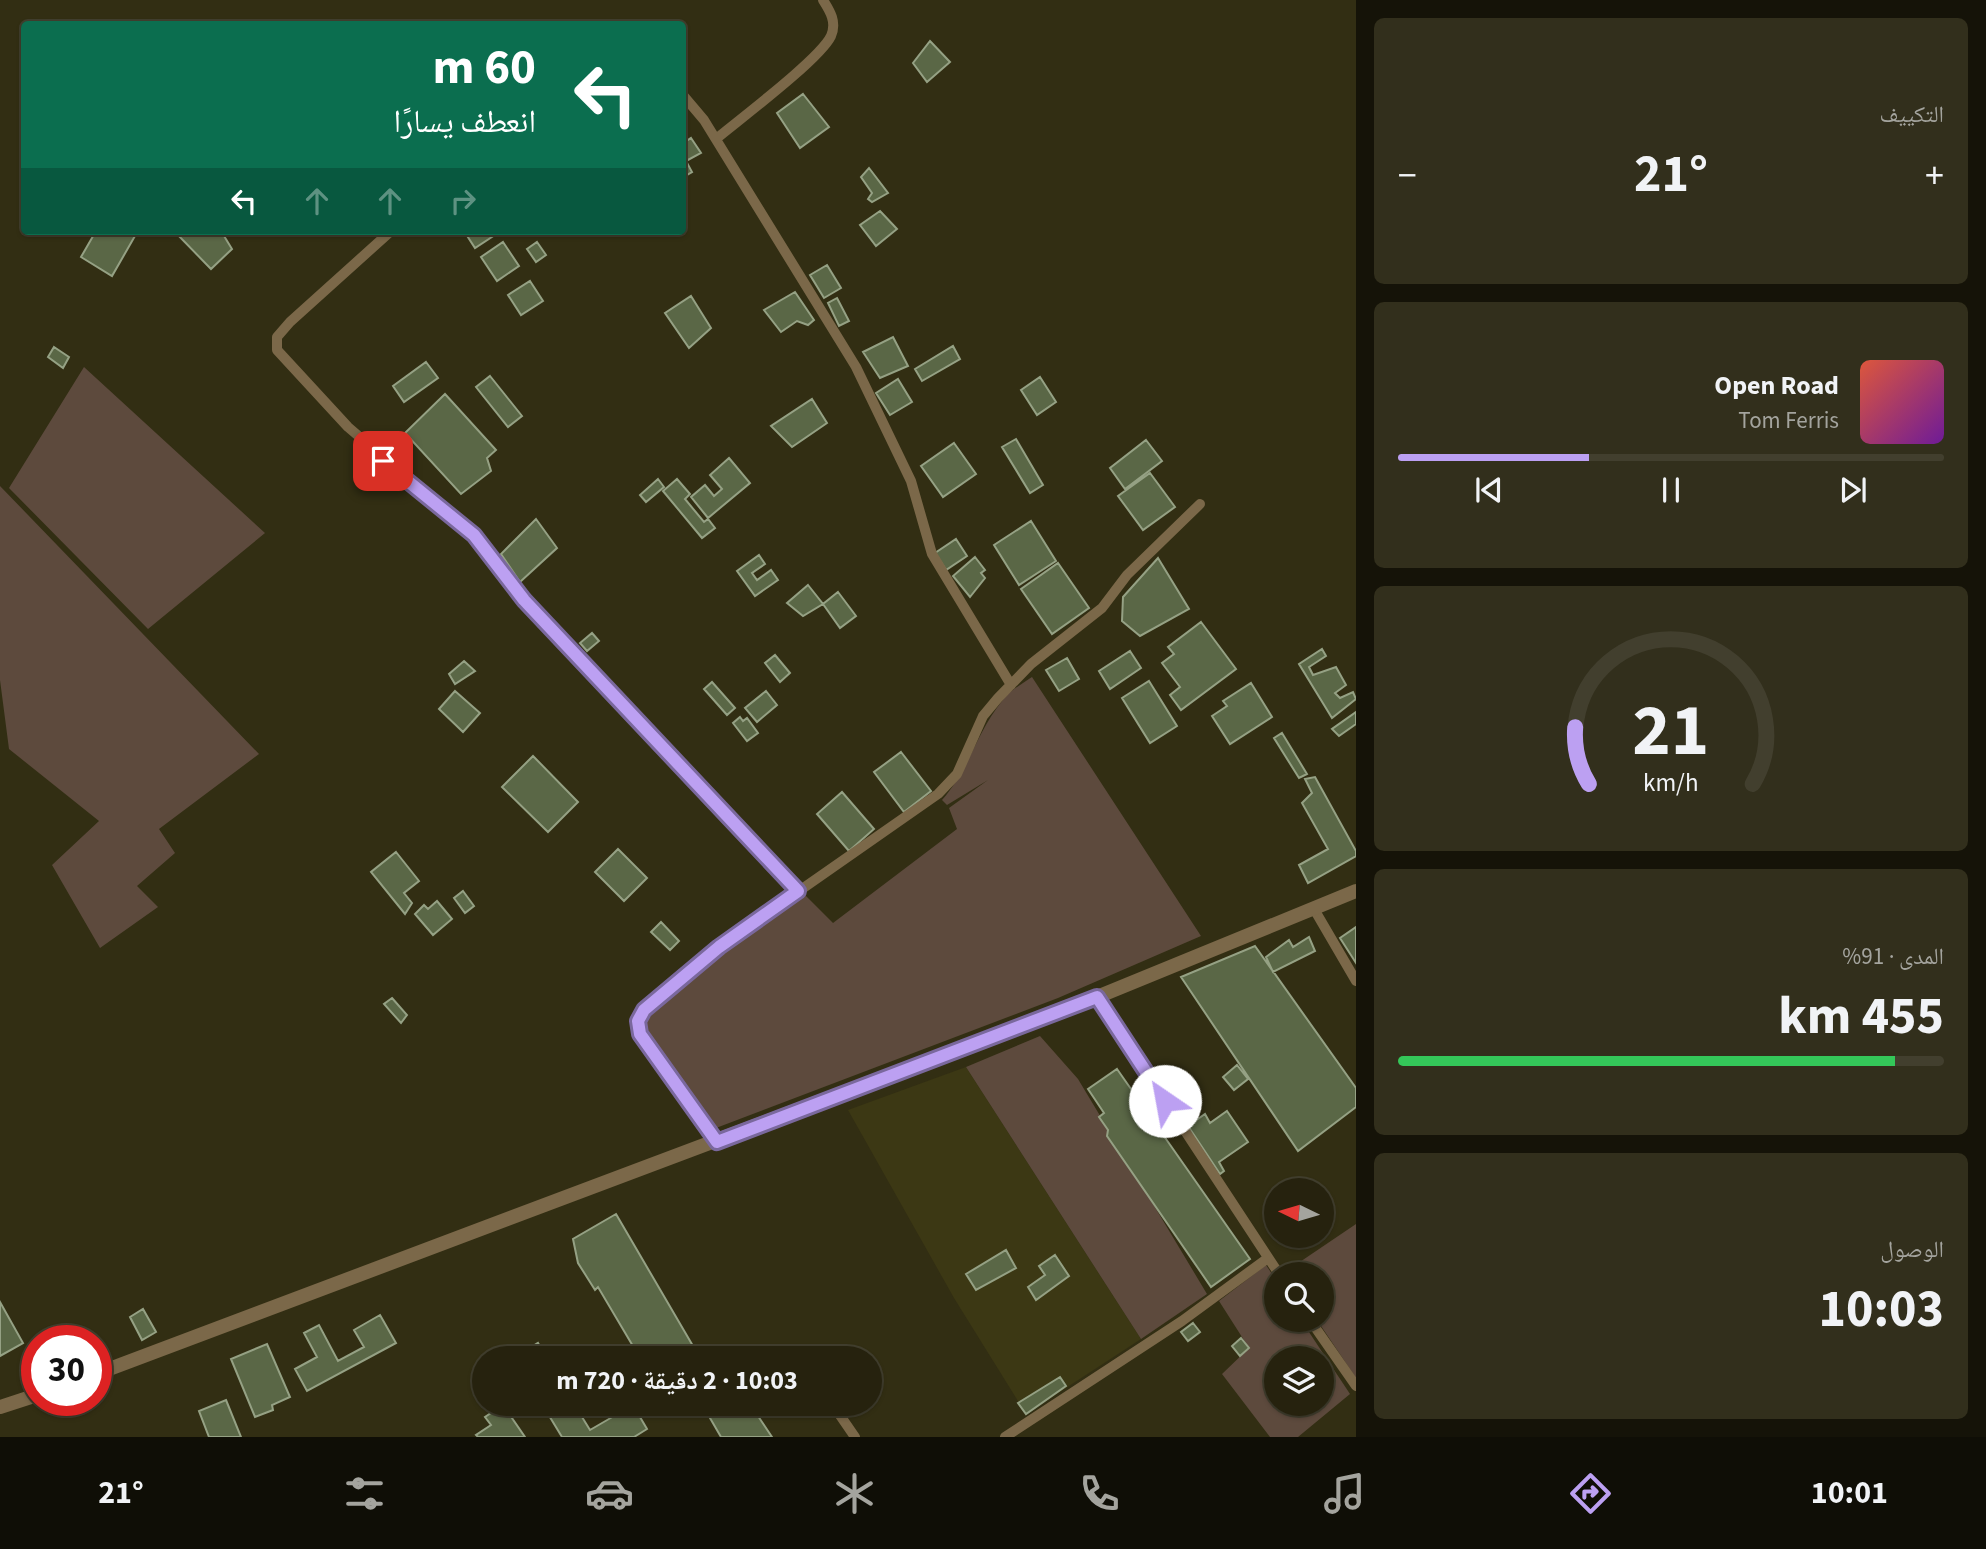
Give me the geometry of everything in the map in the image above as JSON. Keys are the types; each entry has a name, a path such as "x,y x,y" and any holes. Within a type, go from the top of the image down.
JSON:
{"street":[{"path":"716,139 805,63 830,37 832,15 823,0"},
{"path":"686,99 716,139 856,367 911,481 932,554 1011,685"},
{"path":"387,235 290,322 277,337 275,343 278,350 348,428 474,535 524,600 798,891"},
{"path":"717,1142 640,1034 638,1021 644,1010 719,947 939,794 957,774 983,716 1011,685 1102,608 1128,575 1200,504"},
{"path":"112,1368 1097,997 1356,891"},
{"path":"1314,909 1356,981"},
{"path":"1097,997 1271,1262"},
{"path":"1005,1437 1182,1321 1268,1258"},
{"path":"1318,1332 1356,1386"},
{"path":"0,1407 21,1400"},
{"path":"841,1416 855,1437"}],"shaded area":[{"path":"84,367 265,533 148,629 9,488"},
{"path":"0,486 259,754 159,829 175,853 137,886 158,907 100,948 52,865 99,821 9,749 0,680"},
{"path":"1032,677 1201,936 1058,998 716,1128 646,1029 645,1021 737,939 803,893 833,923 957,829 949,808 988,780 947,805 942,800 959,777 993,713 1012,691"},
{"path":"1040,1036 1078,1079 1207,1294 1141,1339 966,1067"},
{"path":"966,1067 1141,1339 1026,1414 954,1298 848,1110"},
{"path":"1356,1224 1356,1378 1325,1332 1334,1332 1334,1262 1300,1262 1320,1248 1334,1248 1334,1239"},
{"path":"1264,1267 1264,1332 1309,1332 1318,1346 1264,1346 1264,1416 1323,1416 1298,1437 1270,1437 1222,1374 1249,1348 1219,1301"},
{"path":"1334,1370 1350,1394 1334,1407"}],"building":[{"path":"930,41 950,62 927,82 913,63"},
{"path":"803,94 829,127 800,148 777,113"},
{"path":"691,138 701,153 686,161 686,141"},
{"path":"686,161 692,172 686,175"},
{"path":"869,168 888,193 872,202 868,199 872,193 861,177"},
{"path":"880,211 897,229 876,246 860,225"},
{"path":"94,235 135,236 112,276 81,257"},
{"path":"178,235 223,235 232,249 211,269"},
{"path":"467,235 495,235 475,248"},
{"path":"503,242 519,266 497,281 481,257"},
{"path":"537,242 546,255 536,262 527,249"},
{"path":"827,265 841,288 824,298 810,275"},
{"path":"530,281 543,301 521,315 508,295"},
{"path":"795,292 814,320 808,325 797,321 781,332 764,310"},
{"path":"691,296 711,328 689,348 665,313"},
{"path":"837,298 849,321 839,326 828,303"},
{"path":"893,337 908,366 880,378 863,352"},
{"path":"953,346 960,359 922,381 915,369"},
{"path":"54,347 69,357 63,368 48,357"},
{"path":"426,362 438,378 404,402 393,386"},
{"path":"490,376 522,416 508,427 476,387"},
{"path":"1040,377 1056,402 1037,415 1021,390"},
{"path":"898,379 912,402 890,415 876,393"},
{"path":"445,394 496,450 487,458 491,471 461,494 405,433"},
{"path":"812,399 827,423 792,447 771,426"},
{"path":"1016,439 1043,485 1030,493 1002,447"},
{"path":"1146,440 1162,461 1125,489 1110,468"},
{"path":"954,443 976,474 943,497 921,466"},
{"path":"729,458 750,483 708,518 691,497 705,485 714,496 722,489 710,475"},
{"path":"1150,473 1175,507 1143,530 1118,496"},
{"path":"658,479 664,487 646,502 640,495"},
{"path":"677,479 690,494 685,499 704,522 708,519 715,528 702,538 663,491"},
{"path":"536,519 557,548 520,582 501,554"},
{"path":"1031,521 1056,561 1019,585 994,545"},
{"path":"956,539 967,556 946,570 935,553"},
{"path":"759,555 765,564 752,573 757,580 771,570 778,580 755,596 737,571"},
{"path":"975,557 985,570 981,573 985,578 970,597 953,576"},
{"path":"1158,558 1189,609 1140,636 1122,621 1123,597"},
{"path":"1058,563 1089,608 1052,634 1021,589"},
{"path":"808,585 823,604 803,616 787,603"},
{"path":"838,592 856,616 840,628 823,604"},
{"path":"1201,622 1236,669 1181,710 1170,695 1180,687 1162,663 1174,654 1168,647"},
{"path":"592,633 599,641 587,651 580,643"},
{"path":"1322,649 1326,656 1309,667 1313,675 1336,667 1346,685 1335,693 1340,698 1353,692 1356,699 1332,718 1299,664"},
{"path":"1130,651 1141,668 1110,689 1099,671"},
{"path":"775,655 790,673 780,682 765,663"},
{"path":"1067,658 1079,679 1059,691 1046,670"},
{"path":"464,661 475,671 455,684 449,674"},
{"path":"1149,681 1177,726 1150,743 1122,698"},
{"path":"712,682 735,708 727,715 704,689"},
{"path":"1251,683 1272,717 1230,744 1212,716 1227,706 1223,701"},
{"path":"455,691 480,713 463,732 439,709"},
{"path":"766,691 777,705 757,722 745,708"},
{"path":"1356,712 1356,724 1339,736 1332,729"},
{"path":"740,717 743,721 747,718 758,733 747,741 733,723"},
{"path":"1282,733 1307,774 1299,778 1274,738"},
{"path":"901,752 931,791 904,812 874,772"},
{"path":"533,756 578,802 548,832 502,787"},
{"path":"1315,777 1356,851 1356,856 1308,883 1299,865 1328,849 1302,803 1312,793 1305,779"},
{"path":"842,792 874,829 849,851 817,814"},
{"path":"618,849 647,878 624,901 595,872"},
{"path":"396,852 419,881 404,893 412,903 405,914 371,872"},
{"path":"463,891 474,906 465,913 454,898"},
{"path":"437,901 452,919 433,935 415,914 424,905 428,909"},
{"path":"661,922 679,941 670,950 651,932"},
{"path":"1356,927 1356,963 1340,938"},
{"path":"1309,937 1315,951 1273,972 1266,957 1289,940 1293,947"},
{"path":"1255,946 1356,1088 1356,1107 1298,1151 1181,977"},
{"path":"392,998 407,1015 401,1023 384,1004"},
{"path":"1237,1065 1248,1079 1234,1090 1223,1077"},
{"path":"1117,1069 1250,1259 1211,1287 1107,1136 1108,1130 1099,1117 1104,1113 1088,1089"},
{"path":"1227,1111 1248,1142 1219,1162 1224,1171 1220,1174 1188,1126 1205,1114 1210,1123"},
{"path":"616,1214 693,1346 633,1346 598,1287 595,1290 578,1263 573,1239"},
{"path":"1006,1250 1016,1268 976,1290 966,1274"},
{"path":"1055,1255 1069,1276 1036,1300 1028,1287 1045,1275 1039,1266"},
{"path":"0,1302 21,1344 0,1356"},
{"path":"143,1309 156,1332 142,1340 130,1317"},
{"path":"380,1315 396,1343 307,1391 295,1369 317,1357 304,1333 319,1325 338,1361 364,1347 354,1330"},
{"path":"1193,1323 1200,1332 1188,1341 1181,1332"},
{"path":"1241,1338 1249,1348 1240,1356 1232,1346"},
{"path":"267,1344 290,1397 272,1405 273,1410 255,1417 231,1359"},
{"path":"1060,1377 1066,1386 1026,1414 1018,1403"},
{"path":"226,1400 241,1437 209,1437 199,1411"},
{"path":"511,1416 525,1437 478,1437 476,1435 491,1425 485,1417"},
{"path":"549,1416 581,1416 590,1430 614,1416 639,1416 647,1429 634,1437 562,1437"},
{"path":"709,1416 758,1416 772,1437 721,1437"}],"route":[{"path":"383,461 474,535 524,600 798,891 719,947 644,1010 638,1021 640,1034 717,1142 1097,997 1165,1101"}]}
